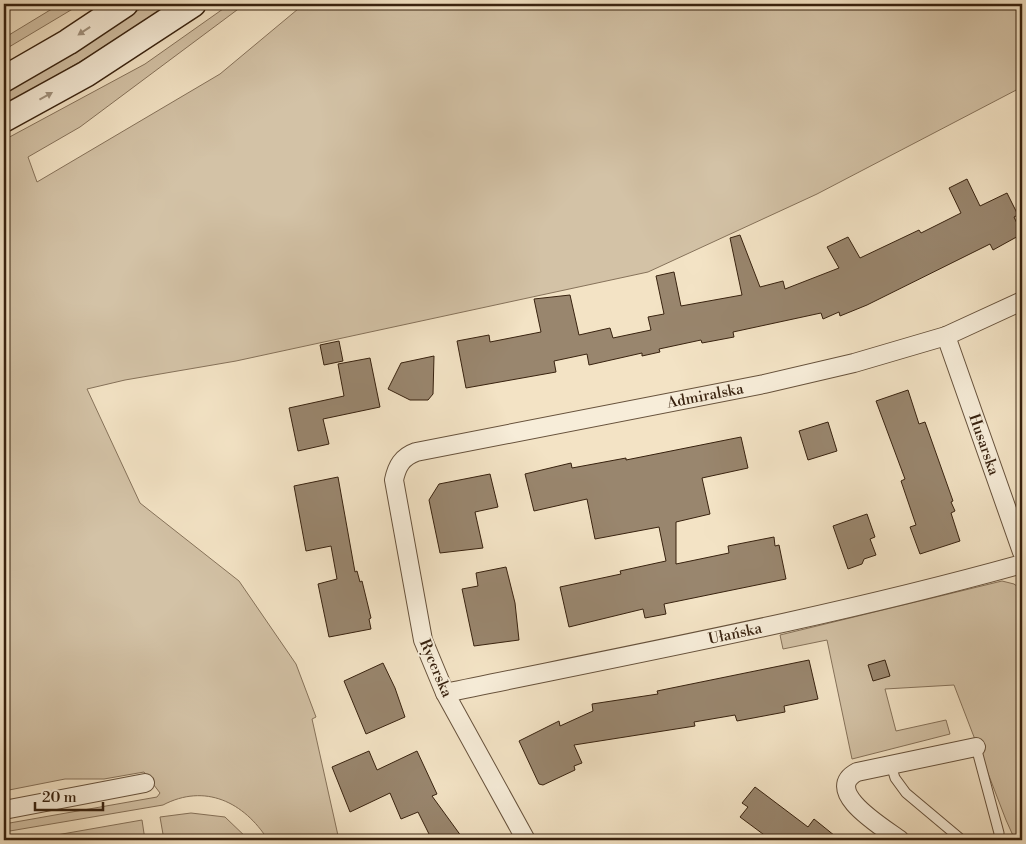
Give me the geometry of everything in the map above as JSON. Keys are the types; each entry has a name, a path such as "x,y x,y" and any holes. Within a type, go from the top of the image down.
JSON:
{"main road":[{"path":"4,79 68,42 125,4"},
{"path":"4,119 86,74 192,4"}],"street":[{"name":"Admiralska","path":"394,480 400,463 408,454 764,384 854,363 946,336 1022,301"},
{"name":"Husarska","path":"946,336 1022,552"},
{"name":"Rycerska","path":"394,480 423,640 445,693 526,840"},
{"name":"Ułańska","path":"445,693 820,616 1022,564"},
{"path":"900,840 855,805 845,792 846,783 850,776 857,772 891,764 976,747"},
{"path":"4,810 146,783"}],"lane":[{"path":"976,747 998,833 998,840"},
{"path":"891,764 894,778 906,793 962,840"}],"shaded area":[{"path":"60,4 81,4 4,50 4,38"},
{"path":"148,4 170,4 88,57 4,106 4,92 81,47"},
{"path":"230,4 245,4 80,127 28,157 37,182 220,74 304,4 1022,4 1022,87 817,194 648,272 236,361 125,380 87,389 140,503 239,581 296,664 316,717 312,719 339,840 268,840 247,815 235,806 208,796 194,796 163,805 4,832 4,824 157,797 160,793 144,772 104,779 65,779 4,791 4,140 145,64"},
{"path":"1002,581 1014,584 1022,590 1022,840 1015,840 1006,820 954,685 885,689 896,731 946,720 950,734 852,759 827,640 783,649 780,635"},
{"path":"191,813 225,817 249,840 164,840 160,817"},
{"path":"142,820 145,840 28,840"}],"building":[{"path":"967,179 980,206 1007,193 1018,215 1014,217 1022,234 993,250 990,244 867,305 840,316 839,312 823,319 821,313 733,332 734,337 702,343 701,340 659,349 660,352 642,356 642,353 589,365 587,354 554,361 556,372 466,388 457,341 489,335 490,342 541,332 534,299 570,295 579,335 610,328 613,338 651,330 648,317 664,314 656,276 674,272 681,306 742,295 730,238 740,235 760,287 783,281 785,289 839,268 827,247 848,237 860,258 919,230 921,233 961,213 949,188"},
{"path":"339,341 343,361 324,365 320,345"},
{"path":"434,356 433,394 428,400 410,400 388,389 401,363"},
{"path":"370,358 380,407 323,419 329,444 298,451 289,408 344,396 338,364"},
{"path":"908,390 919,424 925,422 953,501 951,502 955,511 951,513 960,541 920,554 910,527 916,525 901,481 905,479 876,401"},
{"path":"828,422 837,451 808,460 799,431"},
{"path":"741,437 748,468 702,478 710,514 676,522 676,564 729,553 728,546 774,537 775,546 779,545 786,579 664,604 666,614 645,618 643,609 569,627 560,587 621,574 620,571 666,561 659,527 595,539 587,499 534,511 525,474 571,463 572,468 626,458 626,460"},
{"path":"490,474 498,507 475,512 483,548 440,553 429,500 439,484"},
{"path":"338,477 355,572 357,571 360,582 362,581 371,618 369,619 371,629 329,637 318,584 337,579 331,546 306,551 294,486"},
{"path":"867,514 875,537 870,539 876,555 864,559 862,564 848,569 833,526"},
{"path":"506,567 515,603 519,640 474,646 462,589 478,586 476,573"},
{"path":"809,660 818,699 784,706 785,712 737,721 735,715 694,722 695,726 574,745 582,763 574,766 575,770 543,785 539,784 519,741 559,721 560,726 593,711 592,704 658,694 657,691"},
{"path":"885,660 890,676 873,681 868,665"},
{"path":"383,663 395,688 405,717 366,734 344,681"},
{"path":"369,751 377,770 417,751 437,794 432,796 464,840 432,840 418,812 401,819 390,793 350,812 332,767"},
{"path":"755,787 808,827 814,819 840,840 771,840 740,817 748,807 742,803"}]}
